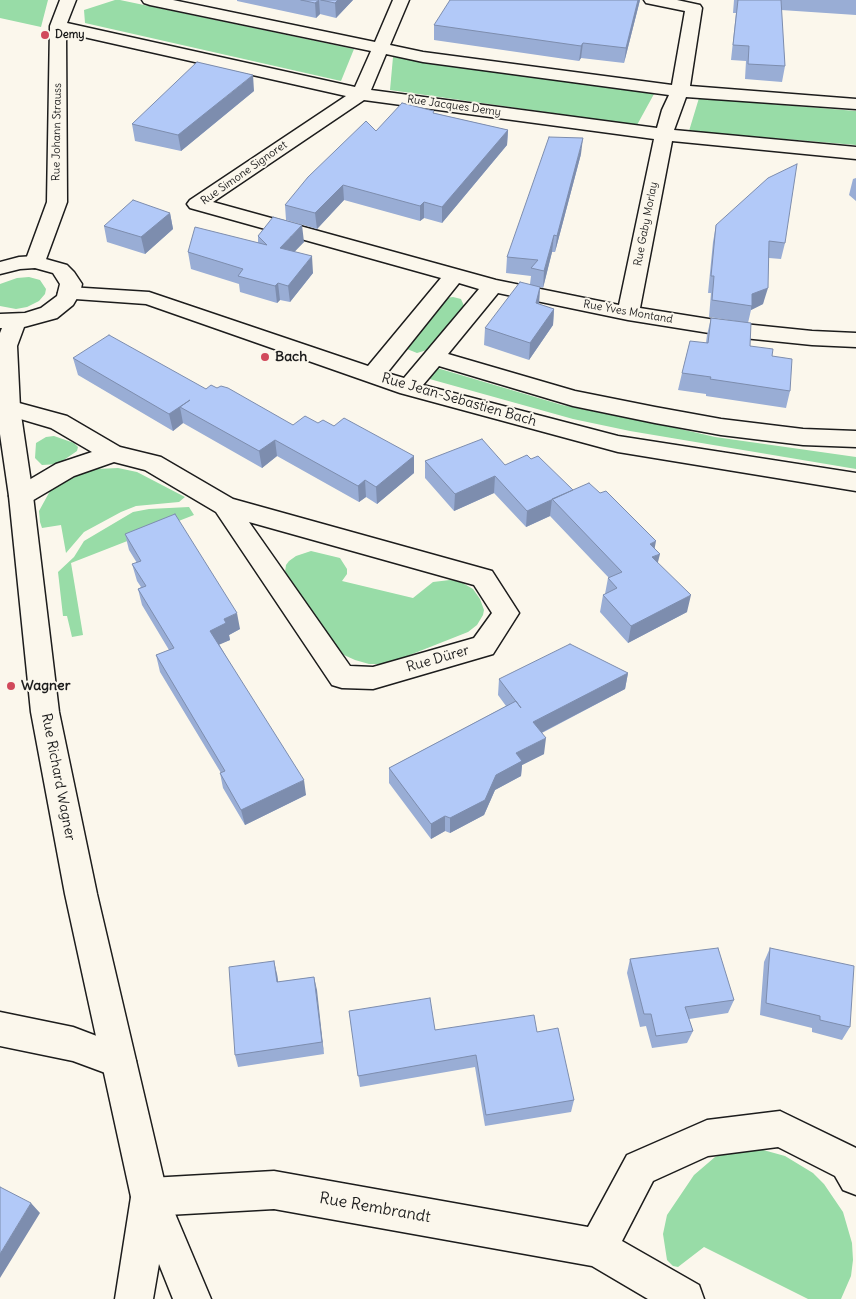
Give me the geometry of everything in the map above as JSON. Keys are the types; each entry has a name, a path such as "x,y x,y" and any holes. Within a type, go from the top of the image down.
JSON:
{"street":[{"name":"Rue Johann Strauss","path":"35,262 57,202 58,26 68,0"},
{"path":"150,0 423,57 680,91 856,104"},
{"path":"361,94 401,0"},
{"name":"Rue Gaby Morlay","path":"628,313 664,135 671,110 680,91 694,8 652,0"},
{"name":"Rue Jacques Demy","path":"58,26 361,94 664,135 856,153"},
{"name":"Rue Simone Signoret","path":"361,94 197,204 493,286"},
{"path":"0,268 19,263 35,262 60,269 67,276 71,284 70,293 65,300 49,313 33,319 7,322"},
{"path":"373,375 454,275"},
{"path":"408,388 493,286"},
{"name":"Rue Yves Montand","path":"493,286 628,313 734,330 812,338 856,340"},
{"name":"Rue Jean-Sebastien Bach","path":"70,293 150,298 408,388 618,444 856,482"},
{"name":"Rue Richard Wagner","path":"7,322 7,446 20,496 45,712 80,894 150,1197 192,1299"},
{"path":"434,357 573,398 655,415 721,427 803,437 856,439"},
{"name":"Rue Dürer","path":"8,408 59,422 113,454 152,462 225,506 483,578 506,614 483,646 373,678 342,676 225,506"},
{"path":"20,496 65,470 113,454"},
{"path":"0,1029 73,1044 119,1061"},
{"path":"598,1248 640,1168 707,1138 780,1129 848,1162 856,1177"},
{"name":"Rue Rembrandt","path":"150,1197 274,1190 598,1248 685,1299"},
{"name":"Rue Richard Wagner","path":"134,1299 150,1197"}],"green space":[{"path":"0,0 48,0 41,27 0,18"},
{"path":"115,0 354,49 341,81 85,23 84,10"},
{"path":"393,57 654,94 637,125 390,90"},
{"path":"699,98 856,111 856,145 689,131"},
{"path":"29,277 40,280 46,289 45,294 39,301 27,307 16,309 0,306 0,284 17,278"},
{"path":"446,298 461,299 464,306 427,350 417,353 407,349 405,347"},
{"path":"437,368 562,405 715,437 856,457 856,469 630,431 573,419 426,378"},
{"path":"54,436 74,443 78,447 77,451 58,464 42,465 35,458 36,443 46,437"},
{"path":"118,468 137,472 185,497 179,502 136,506 121,512 84,532 66,553 61,525 42,528 40,522 39,511 50,491 63,480 78,474 96,469"},
{"path":"189,507 194,515 71,563 83,635 72,637 67,616 63,616 58,572 74,557 84,541 133,512 149,509"},
{"path":"311,551 340,558 347,569 347,574 342,581 413,598 433,582 450,580 461,582 473,589 480,599 484,610 483,615 477,625 468,632 387,664 369,664 355,660 344,655 337,647 285,572 289,561 296,556"},
{"path":"756,1148 785,1156 813,1173 824,1184 843,1212 852,1243 853,1260 851,1276 841,1299 808,1299 704,1247 678,1267 673,1266 667,1260 663,1234 667,1215 694,1175 715,1157 728,1152"}],"building":[{"path":"301,0 319,0 315,3"},
{"path":"321,0 338,0 335,3"},
{"path":"450,0 638,0 626,48 583,43 581,46 434,25"},
{"path":"738,0 781,0 785,66 748,64 749,46 733,45"},
{"path":"197,62 253,75 178,135 132,124"},
{"path":"402,103 434,111 433,113 508,130 442,207 424,202 420,206 343,185 315,213 285,205 308,177 366,121 376,131"},
{"path":"549,137 583,138 557,236 554,235 544,271 531,268 538,260 507,257"},
{"path":"797,164 785,243 769,241 768,288 752,294 752,306 712,300 714,276 711,276 716,225 768,178"},
{"path":"133,200 170,213 141,237 104,226"},
{"path":"273,217 302,225 280,248 312,256 288,286 278,283 275,286 238,276 243,269 188,252 195,227 267,245 258,236"},
{"path":"520,282 540,287 536,303 554,309 530,343 485,328"},
{"path":"711,318 751,323 750,346 773,349 772,356 792,359 790,391 682,373 690,341 708,343"},
{"path":"109,335 206,389 211,385 217,388 221,386 228,388 293,425 305,416 318,423 323,420 334,426 344,418 414,456 376,487 365,480 358,486 275,440 259,451 180,407 190,400 169,414 73,358"},
{"path":"482,439 505,465 527,455 531,459 538,456 573,490 527,511 495,476 455,494 425,461"},
{"path":"589,483 600,493 606,491 656,541 650,544 660,554 652,557 691,595 631,626 603,595 617,588 608,578 622,572 552,499"},
{"path":"175,514 237,613 224,619 226,623 210,631 304,780 241,810 220,773 225,771 156,655 174,648 138,589 146,586 132,564 141,561 125,534"},
{"path":"570,644 628,673 533,722 546,738 516,753 522,761 496,775 485,800 450,818 445,816 431,824 389,768 516,701 499,679"},
{"path":"718,948 734,1000 685,1007 693,1031 656,1036 651,1014 644,1014 630,959"},
{"path":"770,948 854,966 850,1027 820,1020 820,1016 766,1003"},
{"path":"274,961 277,982 314,977 322,1042 235,1055 229,967"},
{"path":"430,998 435,1030 534,1015 537,1032 558,1028 574,1100 486,1115 476,1055 358,1076 349,1011"},
{"path":"0,1187 31,1203 0,1254"}],"place":[{"name":"Demy","path":"45,35"},
{"name":"Bach","path":"265,357"},
{"name":"Wagner","path":"11,686"}]}
